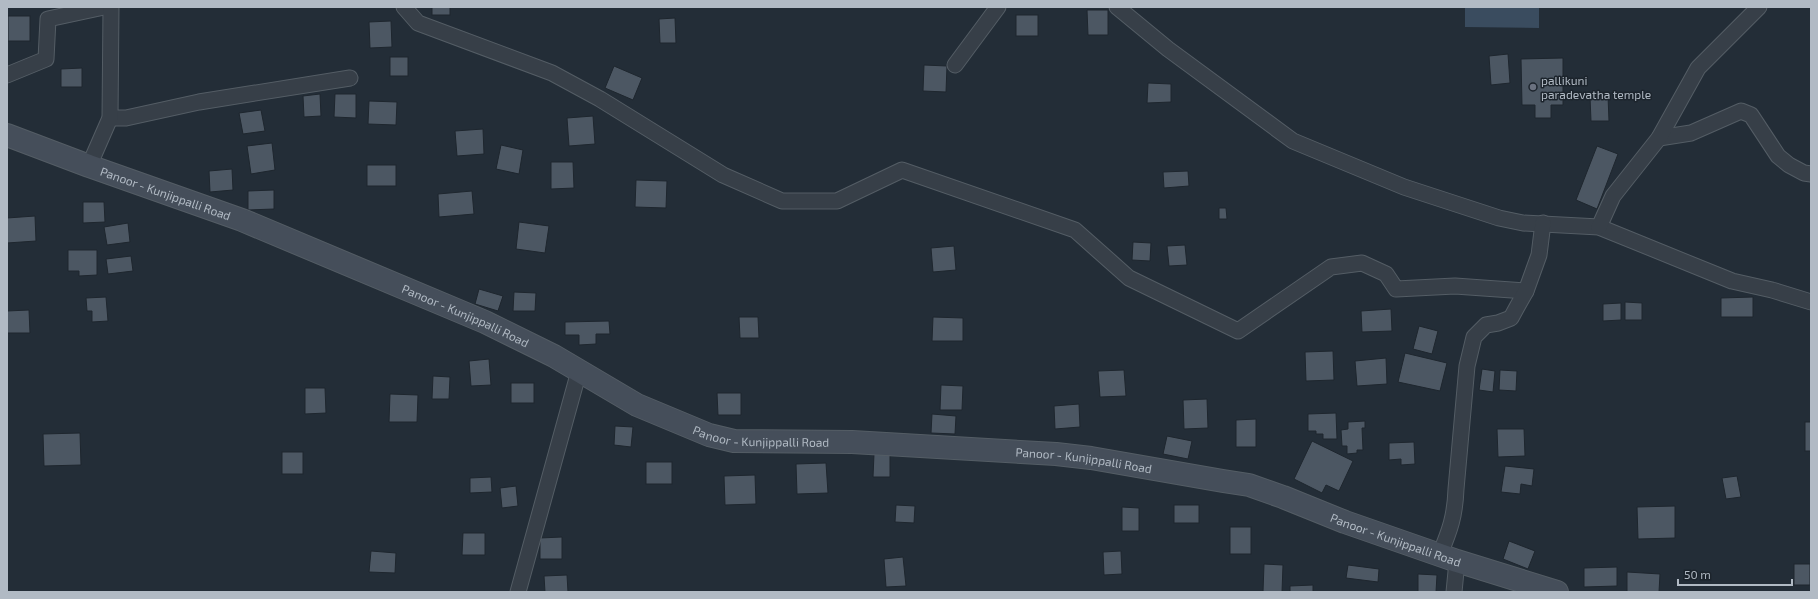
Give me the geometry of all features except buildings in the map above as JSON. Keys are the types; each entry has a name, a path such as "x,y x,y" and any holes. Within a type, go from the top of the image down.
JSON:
{"main road":[{"name":"Panoor - Kunjippalli Road","path":"7,135 257,226 486,322 554,356 637,405 709,435 734,441 852,442 1091,458 1249,486 1283,497 1345,522 1448,558 1557,592"}],"street":[{"path":"7,76 46,58 48,19 104,7"},
{"path":"89,166 110,118 112,44 111,7"},
{"path":"404,7 418,23 552,73 600,99 723,175 782,201 837,200 902,170 1075,230 1129,278 1238,331 1331,267 1362,263 1386,274 1396,290 1455,286 1526,291"},
{"path":"955,65 998,7"},
{"path":"1117,7 1168,49 1293,141 1404,187 1477,211 1523,223 1599,227 1732,281 1772,290 1811,302"},
{"path":"1599,227 1613,196 1659,138 1698,68 1758,7"},
{"path":"110,118 126,118 199,102 350,78"},
{"path":"1659,138 1691,133 1741,111 1751,115 1778,156 1789,165 1804,173 1811,174"},
{"path":"1454,592 1448,558 1451,528 1455,509 1467,366 1474,337 1486,325 1498,323 1510,318 1526,291 1538,255 1542,223"},
{"path":"518,592 579,370"}],"water":[{"path":"1465,7 1539,7 1539,28 1465,27"}],"place":[{"name":"pallikuni paradevatha temple","path":"1533,87"}]}
